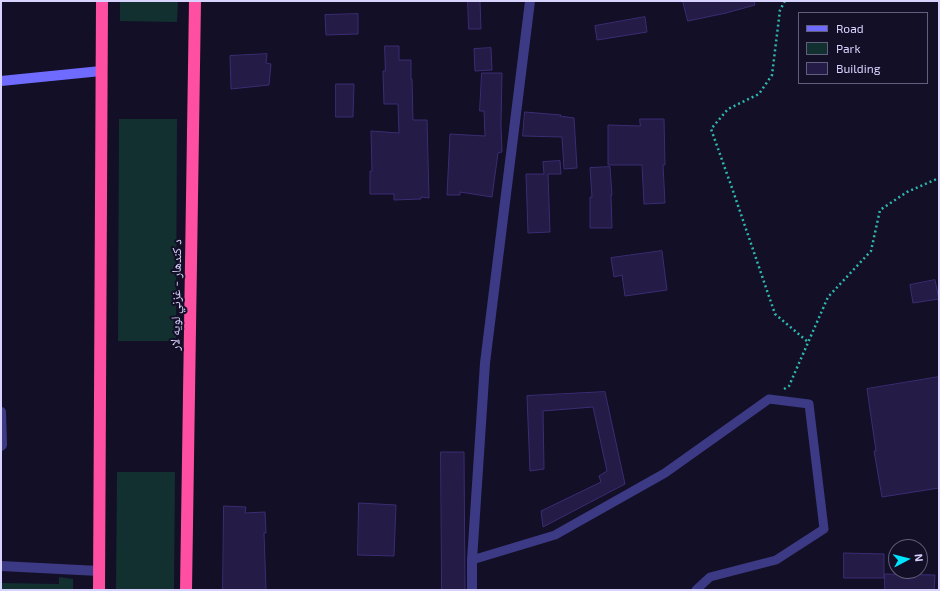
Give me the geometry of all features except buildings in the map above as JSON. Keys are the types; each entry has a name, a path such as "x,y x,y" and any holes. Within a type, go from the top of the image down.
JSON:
{"highway":[{"path":"99,590 102,1"},
{"name":"د کندهار - غزني لويه لار","path":"186,590 195,1"}],"street":[{"path":"472,590 472,560 485,362 530,1"},
{"path":"1,81 101,71"},
{"path":"1,412 1,446"},
{"path":"1,566 98,571"}],"lane":[{"path":"472,560 555,536 665,473 769,399 809,404 824,530 776,560 710,577 696,590"}],"path":[{"path":"785,1 780,10 772,74 759,94 728,109 711,129 775,314 808,342"},
{"path":"769,399 789,386 828,297 871,251 880,210 907,192 939,178"}],"green space":[{"path":"120,1 178,1 177,22 120,21"},
{"path":"119,119 177,119 176,341 118,341"},
{"path":"117,472 175,472 174,590 116,590"},
{"path":"59,577 73,579 73,590 1,590 1,583 59,584"}]}
